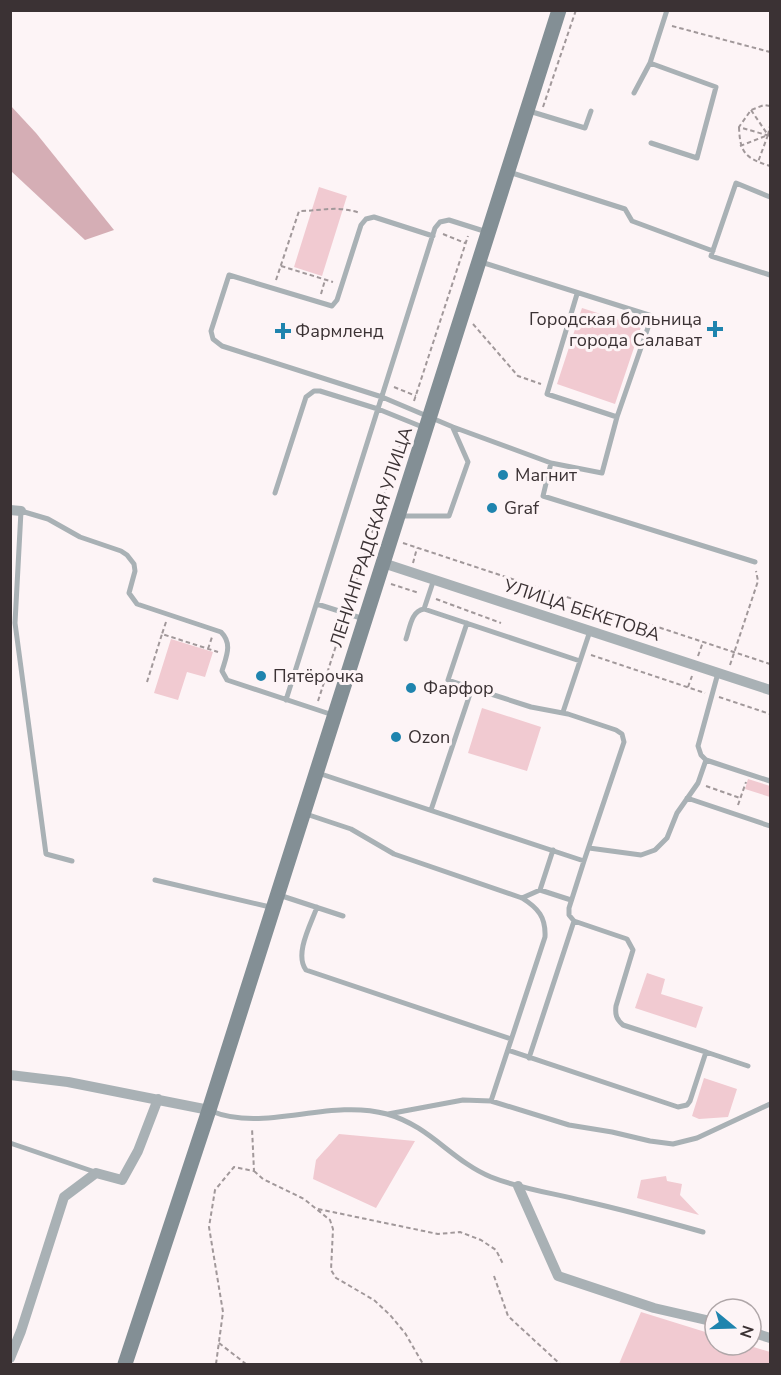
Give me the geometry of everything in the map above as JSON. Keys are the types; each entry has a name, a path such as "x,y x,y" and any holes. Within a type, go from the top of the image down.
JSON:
{"street":[{"name":"ЛЕНИНГРАДСКАЯ УЛИЦА","path":"125,1365 276,901 559,10"},
{"name":"УЛИЦА БЕКЕТОВА","path":"383,563 771,690"},
{"path":"10,1075 68,1082 209,1110"},
{"path":"10,1358 21,1331 64,1197 96,1173 122,1180 138,1151 158,1099"},
{"path":"518,1186 558,1276 654,1308 703,1319"}],"lane":[{"path":"634,93 650,63 667,10"},
{"path":"650,63 716,87 697,158 651,143"},
{"path":"527,111 585,128 591,111"},
{"path":"508,171 625,209 632,222 713,251"},
{"path":"771,197 736,183 711,256 771,274"},
{"path":"428,423 412,409 382,397 222,346 213,339 211,331 229,274 329,306 335,304 361,225 366,219 374,218 434,234"},
{"path":"286,700 437,225 446,220 488,233"},
{"path":"275,493 306,397 310,393 320,391 408,421 453,427 551,463 602,473 617,417 652,316 479,262"},
{"path":"577,294 547,394 617,417"},
{"path":"398,516 449,516 468,462 453,427"},
{"path":"551,463 543,496 754,562"},
{"path":"72,861 46,854 15,623 16,511 48,519 80,537 127,555 134,564 135,571 129,587 131,598 137,604 221,632 227,639 229,648 222,671 226,680 335,715"},
{"path":"424,609 434,579"},
{"path":"317,604 365,620"},
{"path":"406,639 415,614 419,609 424,609 580,661"},
{"path":"467,623 448,680 531,707 563,712 616,730 623,737 624,742 569,912 574,921 627,939 633,945 633,955 616,1006 615,1013 619,1021 623,1025 748,1066"},
{"path":"563,712 591,630"},
{"path":"722,674 711,695 698,746 701,755 706,760 771,781"},
{"path":"431,810 472,688"},
{"path":"589,848 632,855 641,855 655,850 668,838 677,813 698,783 706,760"},
{"path":"317,772 584,861"},
{"path":"687,798 771,826"},
{"path":"304,813 351,829 394,854 522,898 540,911 545,927 545,937 491,1101"},
{"path":"540,890 553,850"},
{"path":"155,880 317,907 343,916"},
{"path":"522,898 540,890 571,900"},
{"path":"317,907 302,952 301,960 306,970 511,1039"},
{"path":"529,1058 574,921"},
{"path":"508,1050 678,1107 687,1105 690,1101 706,1052"},
{"path":"387,1114 464,1100 491,1101 569,1125 665,1144 697,1138 771,1104"},
{"path":"209,1110 231,1118 252,1119 340,1109 368,1110 387,1114 420,1128 462,1162 476,1170 518,1186 703,1232"},
{"path":"10,1143 96,1173"}],"path":[{"path":"674,18 671,26 771,52"},
{"path":"771,106 764,105 751,110 739,127 740,146 747,156 771,166"},
{"path":"751,110 769,136"},
{"path":"758,162 771,126"},
{"path":"739,127 769,136"},
{"path":"740,146 769,136"},
{"path":"274,289 300,210 310,212 342,208 361,214 366,219"},
{"path":"412,409 470,227"},
{"path":"434,234 465,243"},
{"path":"281,266 342,285"},
{"path":"318,303 325,280"},
{"path":"473,324 518,376 549,387"},
{"path":"386,384 416,396"},
{"path":"315,709 408,421"},
{"path":"391,539 771,664"},
{"path":"722,674 734,652 758,581 754,562"},
{"path":"477,612 501,623"},
{"path":"147,682 169,614"},
{"path":"162,634 227,655"},
{"path":"583,652 771,714"},
{"path":"735,814 748,774"},
{"path":"698,783 740,798"},
{"path":"252,1119 254,1170"},
{"path":"216,1365 223,1312 209,1227 215,1190 234,1167 254,1170 263,1179 304,1199 330,1220 333,1229 331,1270 336,1278 374,1300 390,1315 405,1333 423,1365"},
{"path":"315,1208 438,1234 459,1232 481,1240 496,1250 503,1264"},
{"path":"494,1276 508,1316 560,1365"},
{"path":"219,1342 246,1365"}],"shaded area":[{"path":"10,105 36,133 114,230 85,240 11,171"},
{"path":"319,187 347,196 322,276 294,267"},
{"path":"582,308 641,327 615,404 557,384"},
{"path":"171,639 213,652 205,677 187,672 178,700 154,693"},
{"path":"482,708 541,727 527,771 468,753"},
{"path":"748,779 770,786 770,797 745,789"},
{"path":"647,973 665,979 661,994 703,1007 696,1028 635,1008"},
{"path":"704,1078 737,1089 728,1117 699,1119 692,1116"},
{"path":"339,1134 415,1141 376,1208 313,1179 316,1160"},
{"path":"666,1176 667,1181 682,1184 680,1195 699,1215 637,1198 641,1180"},
{"path":"641,1312 703,1331 703,1357 763,1357 763,1350 770,1352 770,1364 619,1364"}],"place":[{"name":"Городская больница города Салават","path":"715,329"},
{"name":"Фармленд","path":"283,331"},
{"name":"Магнит","path":"503,475"},
{"name":"Graf","path":"492,508"},
{"name":"Пятёрочка","path":"261,676"},
{"name":"Фарфор","path":"411,688"},
{"name":"Ozon","path":"396,737"}]}
